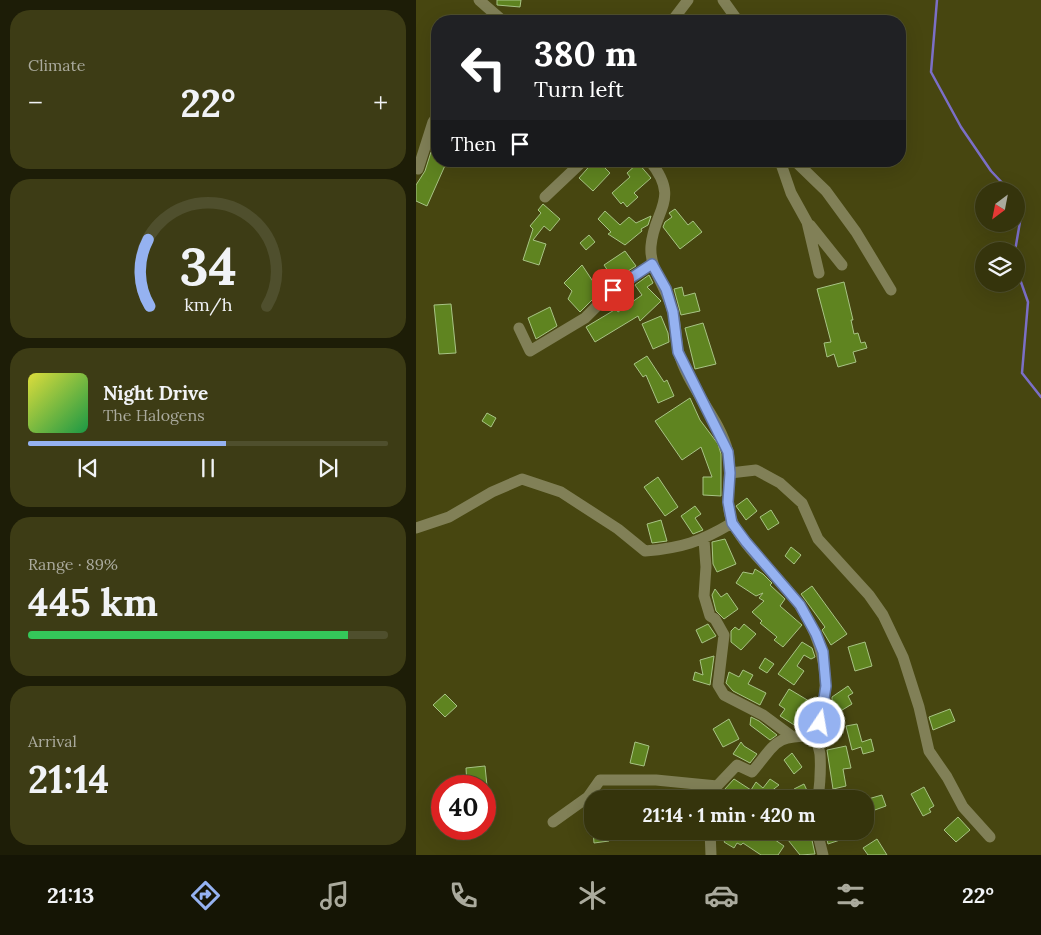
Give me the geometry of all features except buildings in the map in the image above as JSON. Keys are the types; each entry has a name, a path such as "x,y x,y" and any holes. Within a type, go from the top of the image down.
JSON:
{"street":[{"path":"480,0 496,15"},
{"path":"677,15 688,0"},
{"path":"723,0 734,15"},
{"path":"418,169 431,128"},
{"path":"545,197 576,167"},
{"path":"655,167 666,194 665,206 654,229 651,246 652,264 666,289 673,312 678,352 728,452 730,473 728,502 732,523 800,605 816,634 823,652 826,686 816,736 821,779 819,790"},
{"path":"782,167 791,193 807,222 842,264"},
{"path":"801,167 826,191 856,232 891,290"},
{"path":"807,222 819,273"},
{"path":"519,328 530,351 585,318 613,290 652,264"},
{"path":"730,473 756,470 780,483 802,502 818,540 874,602 903,657 919,707 928,751 947,777 963,807 990,837"},
{"path":"416,528 450,517 492,492 522,479 560,492 618,529 645,551 673,549 704,540 732,523"},
{"path":"704,540 706,567 704,596 710,616 715,619 724,635 718,685 724,695 764,715 790,735"},
{"path":"716,790 717,786 737,765 752,772 776,742 790,735 816,736"},
{"path":"553,822 588,797 600,780 656,780 717,786"},
{"path":"710,840 711,855"},
{"path":"819,840 823,855"}],"waterway":[{"path":"937,0 931,72 961,127 991,171 1001,182"},
{"path":"1017,242 1018,232"},
{"path":"1024,292 1028,302 1022,373 1041,397"}],"route":[{"path":"613,290 652,264 666,289 673,312 678,352 728,452 730,473 728,502 732,523 800,605 816,634 823,652 826,686 820,723"}]}
